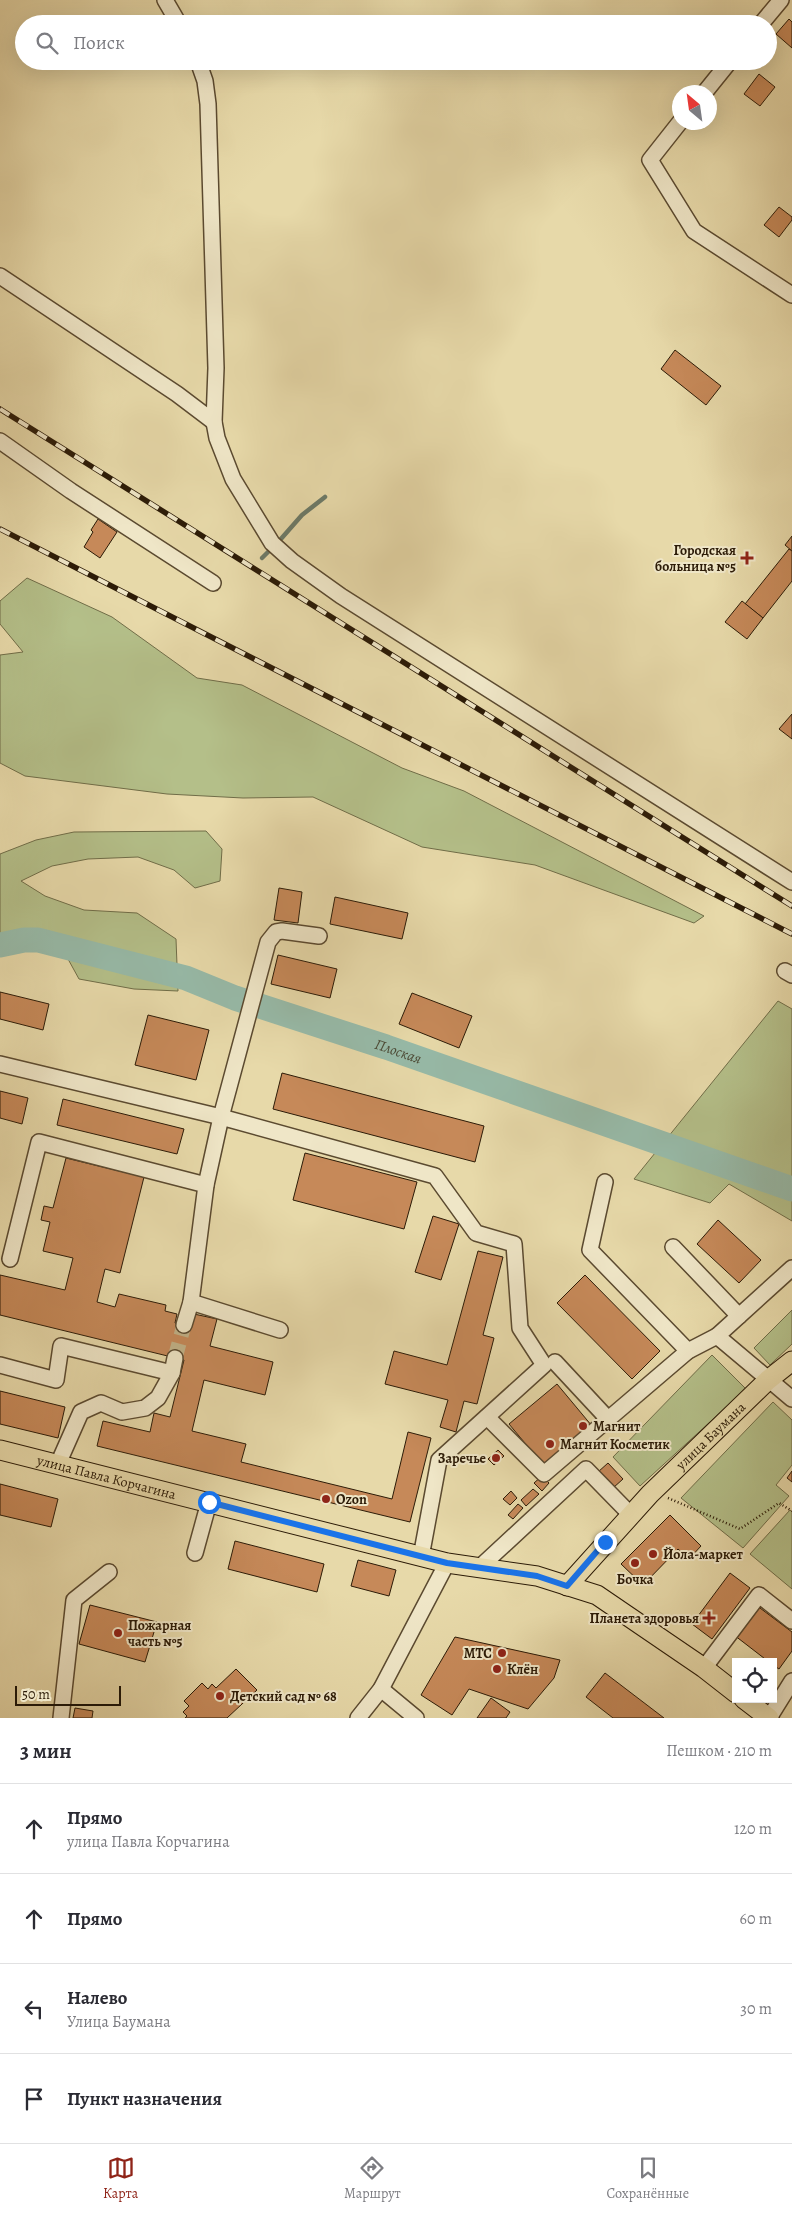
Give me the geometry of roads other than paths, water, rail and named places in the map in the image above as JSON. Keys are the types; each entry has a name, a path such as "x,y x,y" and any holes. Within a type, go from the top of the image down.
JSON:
{"main road":[{"name":"улица Баумана","path":"630,1514 768,1380 792,1361"},
{"name":"улица Павла Корчагина","path":"0,1450 421,1557 447,1563 537,1576 567,1586"},
{"path":"630,1514 567,1586 597,1595 704,1668 732,1690"},
{"path":"749,1703 769,1718"}],"street":[{"path":"165,0 174,15"},
{"path":"768,15 781,0"},
{"path":"201,70 205,81 208,104 216,377 214,422 223,456 232,479 272,543 292,561 341,596 792,882"},
{"path":"711,85 723,70"},
{"path":"674,130 650,160 694,231 792,295"},
{"path":"0,276 177,394 214,422"},
{"path":"0,441 71,491 214,583"},
{"path":"184,1325 191,1302 206,1185 221,1117 251,1010 264,952 273,935 282,931 319,936"},
{"path":"0,1064 221,1117 435,1176 476,1234 514,1244 520,1328 544,1365 439,1460 421,1557"},
{"path":"10,1259 40,1142 206,1185"},
{"path":"605,1182 590,1250 688,1351"},
{"path":"673,1247 739,1316"},
{"path":"487,1417 544,1474 688,1351 716,1336 792,1268"},
{"path":"191,1302 280,1330"},
{"path":"716,1336 792,1399"},
{"path":"0,1365 56,1380 61,1346 172,1373"},
{"path":"58,1464 81,1412 101,1403 122,1412 145,1408 158,1398 172,1373 175,1358"},
{"path":"555,1362 608,1419"},
{"path":"479,1568 586,1469 630,1514"},
{"path":"195,1553 209,1502"},
{"path":"358,1718 381,1689 447,1563"},
{"path":"61,1718 74,1600 108,1572"},
{"path":"704,1668 760,1595 792,1621"},
{"path":"769,1718 792,1681"},
{"path":"381,1689 416,1718"}],"waterway":[{"path":"280,540 302,515 325,497"},
{"path":"262,558 271,549"},
{"name":"Плоская","path":"0,945 24,940 38,940 186,978 235,998 386,1047 792,1189"}],"tunnel":[{"path":"175,1358 184,1325"}],"railway":[{"path":"0,409 792,906"},
{"path":"0,529 792,934"}],"place":[{"name":"Городская больница №5","path":"747,558"},
{"name":"Магнит","path":"583,1426"},
{"name":"Магнит Косметик","path":"550,1444"},
{"name":"Заречье","path":"496,1458"},
{"name":"Ozon","path":"326,1499"},
{"name":"Йола-маркет","path":"653,1554"},
{"name":"Бочка","path":"635,1563"},
{"name":"Планета здоровья","path":"709,1618"},
{"name":"Пожарная часть №5","path":"118,1633"},
{"name":"МТС","path":"502,1653"},
{"name":"Клён","path":"497,1669"},
{"name":"Детский сад № 68","path":"220,1696"}]}
